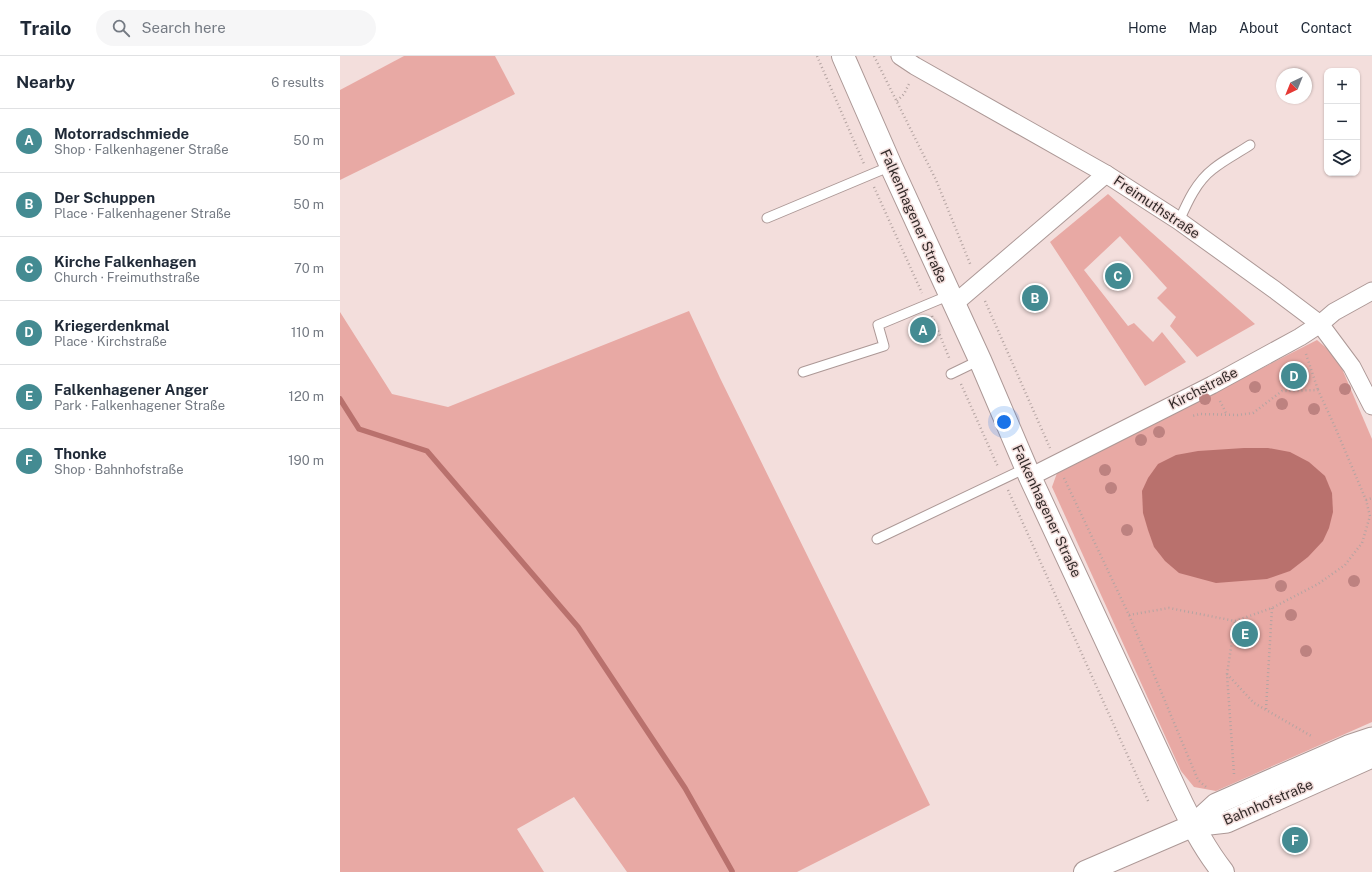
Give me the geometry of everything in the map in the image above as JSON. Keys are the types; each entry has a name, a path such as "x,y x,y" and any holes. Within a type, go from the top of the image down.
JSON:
{"main road":[{"name":"Falkenhagener Straße","path":"843,56 891,166 980,360 1028,472 1192,826 1212,859 1223,872"},
{"path":"1085,872 1192,826"}],"street":[{"name":"Freimuthstraße","path":"900,56 915,66 1106,174 1179,221 1275,290 1320,324 1352,367 1372,406"},
{"path":"952,300 978,283 1106,174"},
{"name":"Kirchstraße","path":"1028,472 1056,463 1212,385 1300,337 1320,324 1334,312 1372,291"},
{"name":"Bahnhofstraße","path":"1192,826 1216,804 1348,746 1372,738"},
{"name":"Bahnhofstraße","path":"1192,826 1227,822 1372,757"}],"lane":[{"path":"1179,221 1190,197 1205,177 1212,170 1250,145"},
{"path":"767,218 891,166"},
{"path":"803,372 884,346 878,325 927,305 952,300"},
{"path":"953,373 980,360"},
{"path":"877,539 1003,479 1028,472"}],"path":[{"path":"817,56 927,305 953,373 1003,479 1149,803"},
{"path":"874,56 936,180 978,283 1056,463 1129,615 1198,780 1206,787"},
{"path":"897,101 904,94 915,66"},
{"path":"1129,615 1168,608 1235,622 1272,608 1318,584 1345,565 1362,543 1370,516 1366,500 1318,390 1300,337"},
{"path":"1186,418 1200,414 1238,415 1253,412 1282,391 1318,390"},
{"path":"1366,500 1372,498"},
{"path":"1266,709 1272,608"},
{"path":"1234,774 1227,674 1235,622"},
{"path":"1227,674 1254,703 1313,737"}],"shaded area":[{"path":"404,56 495,56 515,94 340,180 340,90"},
{"path":"1108,194 1255,324 1197,357 1170,326 1176,317 1157,298 1167,288 1120,236 1084,270 1128,326 1134,323 1153,342 1162,332 1186,362 1145,386 1050,242"},
{"path":"689,311 720,378 930,805 797,872 627,872 574,797 517,829 544,872 340,872 340,312 392,394 448,407"},
{"path":"1317,340 1337,357 1372,439 1372,722 1216,791 1194,787 1181,771 1052,487 1057,473"},
{"path":"1268,448 1290,452 1309,462 1325,476 1332,493 1333,512 1329,528 1323,541 1308,557 1290,571 1267,579 1216,583 1179,573 1165,561 1154,547 1148,530 1143,513 1142,491 1148,478 1158,464 1176,455 1198,451"}],"waterway":[{"path":"340,399 359,429 427,451 578,627 685,788 732,871"}],"place":[{"name":"Kirche Falkenhagen","path":"1118,276"},
{"name":"Der Schuppen","path":"1035,298"},
{"name":"Motorradschmiede","path":"923,330"},
{"name":"Kriegerdenkmal","path":"1294,376"},
{"name":"Falkenhagener Anger","path":"1245,634"},
{"name":"Thonke","path":"1295,840"}]}
